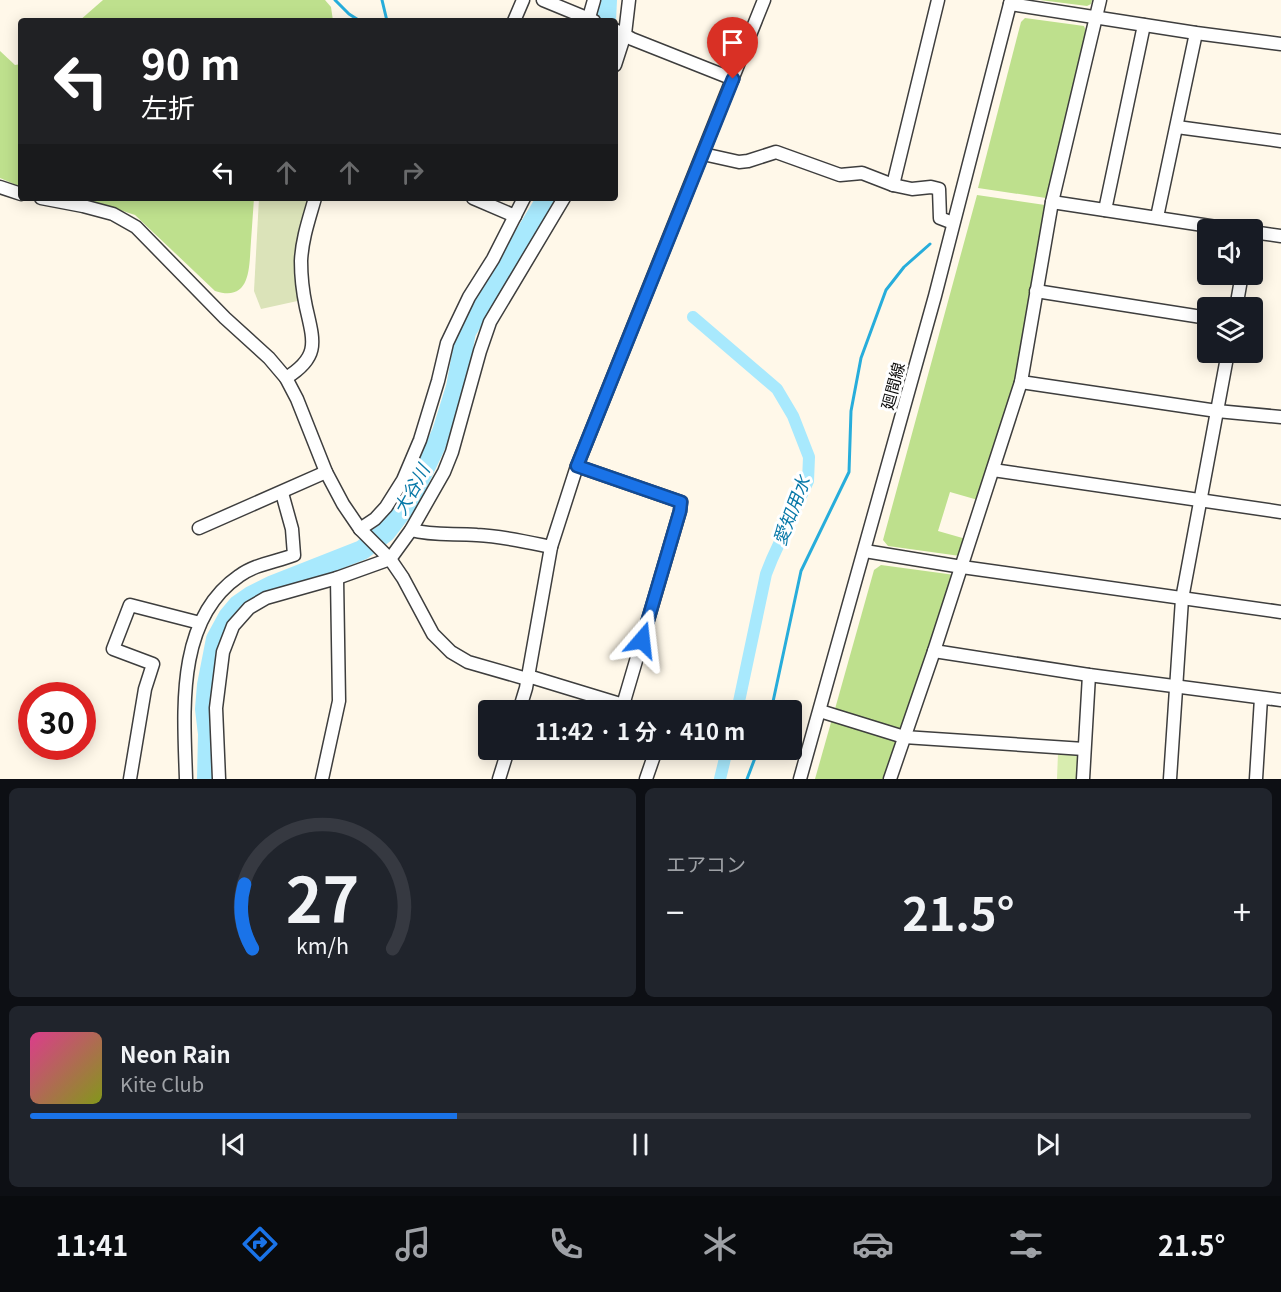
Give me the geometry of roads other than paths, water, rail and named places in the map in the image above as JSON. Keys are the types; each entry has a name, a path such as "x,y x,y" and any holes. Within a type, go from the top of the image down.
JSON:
{"street":[{"path":"515,18 523,0"},
{"path":"543,0 585,18"},
{"path":"590,18 594,0"},
{"path":"628,0 620,32 733,79"},
{"path":"522,700 551,547 577,466 764,0"},
{"path":"893,185 938,0"},
{"path":"890,779 962,567 1021,382 1052,202 1100,0"},
{"path":"1010,2 1144,25 1281,44"},
{"name":"廻間線","path":"800,779 935,296 1010,2"},
{"path":"1105,210 1144,25"},
{"path":"1157,217 1196,33"},
{"path":"1177,127 1281,141"},
{"path":"703,154 739,162 776,152 840,175 862,173 893,185 912,189 931,187 939,189 940,218 953,223"},
{"path":"0,187 18,193"},
{"path":"57,201 112,214 136,227 225,318 269,358 286,378 297,399 326,472 343,504 404,578 433,634 451,652 468,662 606,700"},
{"path":"286,378 300,369 307,361 313,347 313,333 306,305 301,263 304,236 314,201"},
{"path":"480,201 515,216"},
{"path":"363,531 386,507 403,480 420,440 447,343 469,297 493,259 522,201"},
{"path":"219,779 216,708 223,652 233,626 249,608 266,598 338,578 390,560 411,530 444,472 490,322 562,201"},
{"path":"1052,202 1197,224"},
{"path":"1263,234 1281,236"},
{"path":"1036,291 1197,316"},
{"path":"1170,779 1182,599 1226,363"},
{"path":"1021,382 1217,411 1281,417"},
{"path":"577,466 681,502 624,700"},
{"path":"993,470 1281,512"},
{"path":"199,528 326,472"},
{"path":"186,779 184,711 197,629 208,608 239,576 257,566 294,555 292,529 282,493"},
{"path":"411,530 440,535 476,534 511,538 551,547"},
{"path":"865,551 1281,612"},
{"path":"322,779 339,701 338,578"},
{"path":"130,779 145,688 153,664 113,649 130,605 200,622"},
{"path":"934,651 1089,675 1281,700"},
{"path":"1083,779 1089,675"},
{"path":"1256,779 1261,698"},
{"path":"820,711 904,737 1084,749"},
{"path":"499,779 505,760"},
{"path":"646,779 653,760"}],"waterway":[{"path":"335,0 355,18"},
{"path":"382,0 386,18"},
{"name":"大谷川","path":"606,18 607,0"},
{"name":"大谷川","path":"207,779 208,734 205,709 207,685 216,639 228,617 238,605 251,596 362,550 386,532 409,502 442,432 456,387 466,332 545,201"},
{"path":"773,700 801,571 849,472 851,411 861,358 886,290 904,267 930,244"},
{"name":"愛知用水","path":"693,317 777,389 793,416 809,457 808,481 766,574 739,700"},
{"name":"愛知用水","path":"720,779 725,760"},
{"path":"747,779 754,760"}]}
